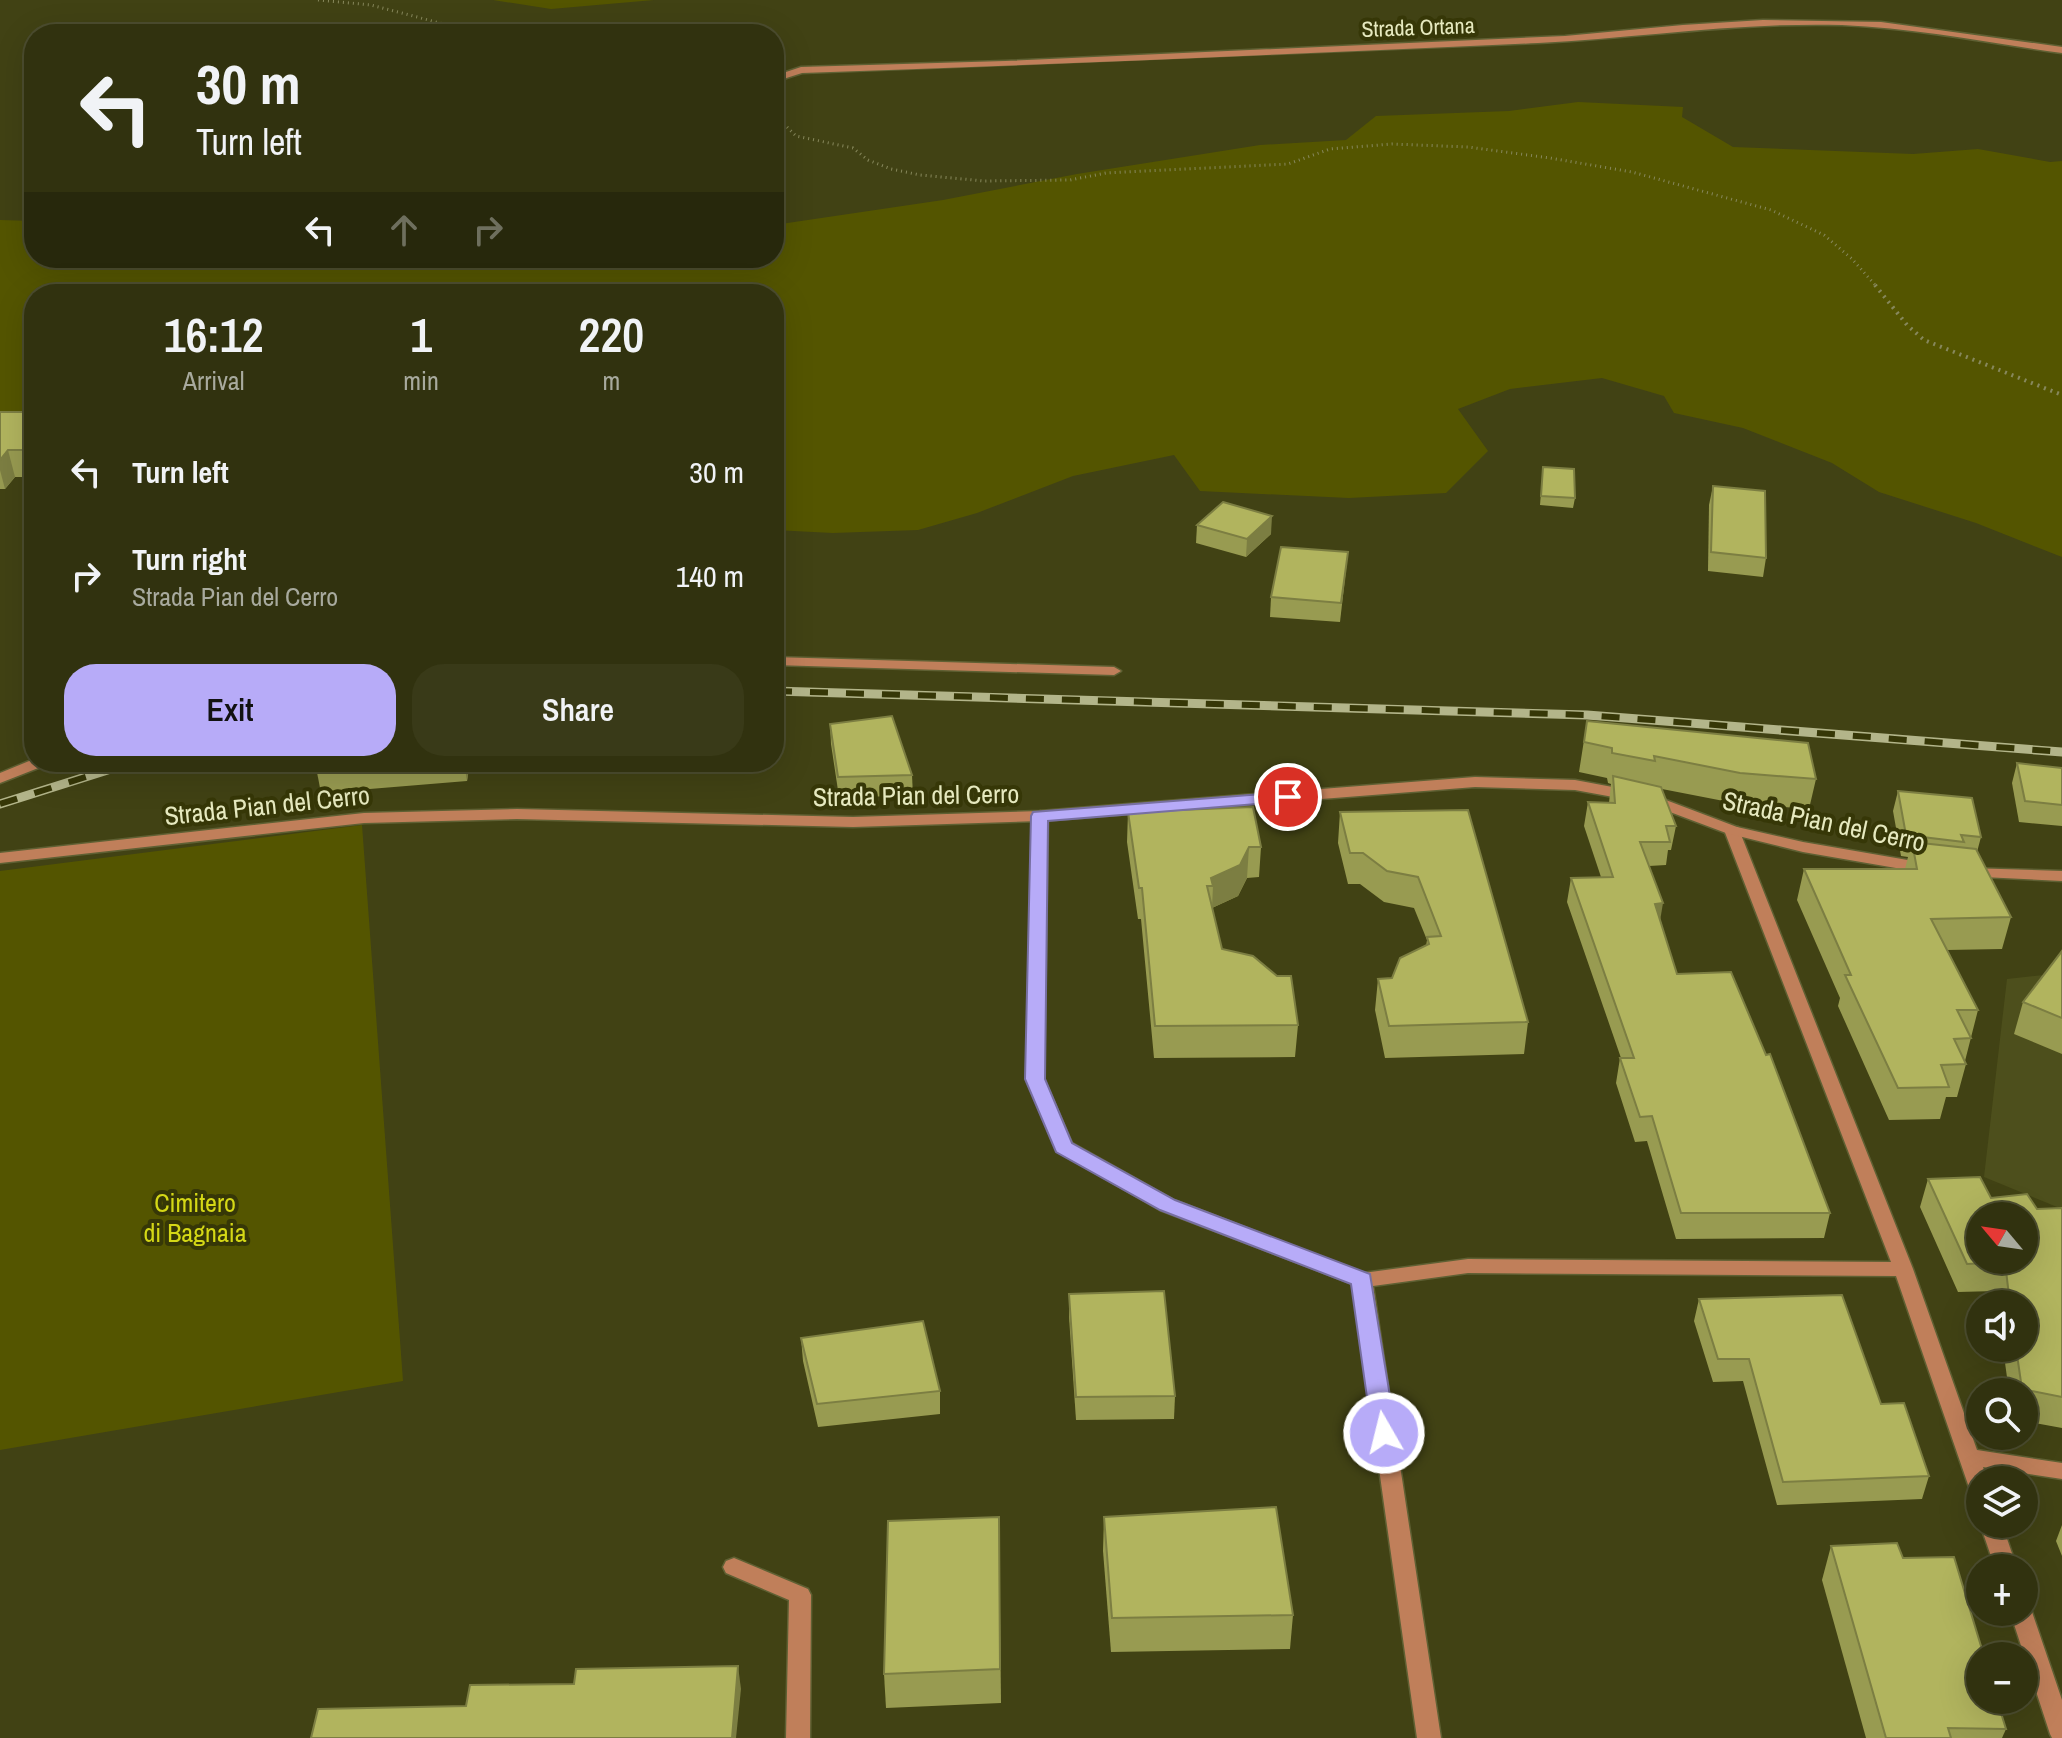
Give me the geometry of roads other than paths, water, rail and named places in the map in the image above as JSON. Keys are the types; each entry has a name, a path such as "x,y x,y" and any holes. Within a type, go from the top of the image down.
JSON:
{"street":[{"name":"Strada Ortana","path":"784,76 801,70 1565,39 1656,28 1768,22 1882,25 2062,50"},
{"path":"784,661 1114,671"},
{"path":"0,778 24,769"},
{"name":"Strada Pian del Cerro","path":"0,858 364,818 517,814 853,822 1040,816 1475,782 1575,785 1650,799 1732,830 1803,847 1950,871 2062,876"},
{"path":"1040,816 1035,1079 1064,1147 1167,1205 1362,1280 1468,1266 1903,1269"},
{"path":"1732,830 1903,1269 1972,1466"},
{"path":"1362,1280 1429,1738"},
{"path":"1969,1457 2062,1471"},
{"path":"734,1567 800,1595 798,1738"},
{"path":"2026,1626 2062,1734"}],"railway":[{"path":"784,691 1587,715 2062,752"},
{"path":"0,804 101,772"}],"park label":[{"name":"Cimitero di Bagnaia","path":"195,1217"}]}
